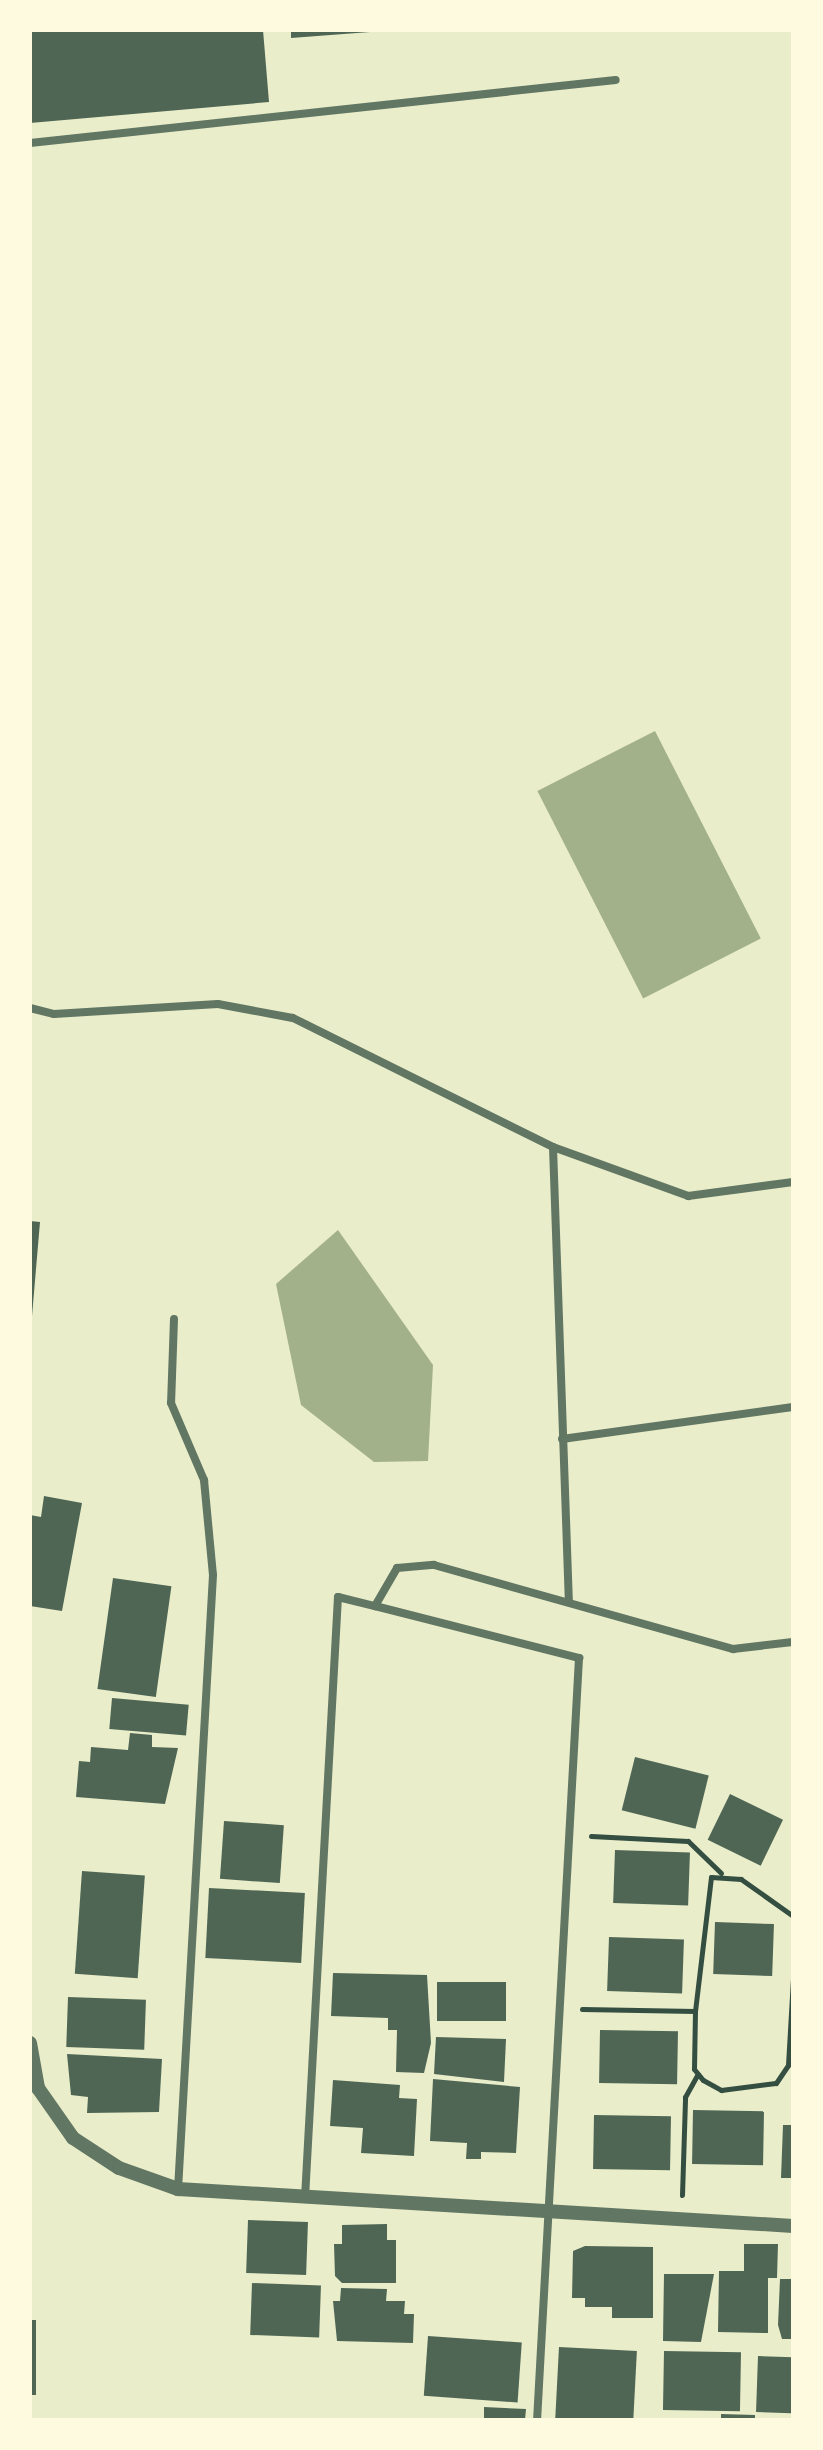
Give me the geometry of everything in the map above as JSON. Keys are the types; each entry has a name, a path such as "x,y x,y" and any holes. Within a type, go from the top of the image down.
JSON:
{"street":[{"path":"30,143 616,80"},
{"path":"30,1008 54,1014 218,1004 293,1018 553,1147 688,1196 793,1182"},
{"path":"553,1147 569,1601"},
{"path":"174,1319 171,1403 204,1480 213,1575 178,2189"},
{"path":"562,1439 793,1407"},
{"path":"375,1606 397,1568 411,1563 569,1601 733,1649 793,1642"},
{"path":"305,2199 338,1597 579,1658 545,2214 537,2420"},
{"path":"30,2043 38,2088 73,2138 119,2168 178,2189 545,2214 793,2226"}],"path":[{"path":"566,1835 688,1841 721,1873 793,1916"},
{"path":"681,2220 685,2097 698,2074 695,2011 704,1889 721,1873"},
{"path":"698,2074 721,2090 776,2083 788,2065 793,1979"},
{"path":"557,2008 695,2011"}],"shaded area":[{"path":"655,731 761,939 643,999 537,791"},
{"path":"338,1230 433,1365 428,1461 374,1462 301,1405 276,1284"}],"building":[{"path":"30,30 263,30 269,102 30,123"},
{"path":"291,30 370,30 370,32 291,38"},
{"path":"30,1221 40,1222 32,1316 30,1316"},
{"path":"44,1496 82,1503 62,1611 30,1606 30,1515 41,1517"},
{"path":"113,1578 171,1586 156,1697 97,1689"},
{"path":"112,1698 189,1705 186,1736 109,1729"},
{"path":"130,1733 152,1735 152,1747 178,1748 165,1804 76,1797 79,1761 90,1762 91,1747 128,1750"},
{"path":"635,1757 709,1775 695,1829 622,1810"},
{"path":"730,1794 783,1820 761,1866 708,1840"},
{"path":"224,1821 284,1825 280,1883 220,1879"},
{"path":"615,1850 690,1853 688,1906 613,1903"},
{"path":"82,1871 145,1875 138,1978 75,1974"},
{"path":"209,1888 305,1893 301,1963 205,1958"},
{"path":"715,1922 774,1924 772,1976 713,1974"},
{"path":"609,1937 684,1940 682,1994 607,1991"},
{"path":"333,1973 427,1975 431,2043 424,2073 396,2072 397,2030 388,2030 388,2018 331,2016"},
{"path":"437,1982 506,1982 506,2021 437,2021"},
{"path":"68,1997 146,2000 144,2050 66,2047"},
{"path":"600,2030 678,2031 677,2084 599,2083"},
{"path":"436,2037 506,2039 504,2082 434,2074"},
{"path":"67,2054 162,2059 159,2112 87,2113 88,2097 71,2095"},
{"path":"433,2079 520,2087 516,2153 481,2152 481,2159 466,2159 467,2143 430,2141"},
{"path":"333,2080 400,2085 399,2098 417,2099 414,2156 361,2153 363,2128 330,2126"},
{"path":"693,2110 764,2111 763,2165 692,2164"},
{"path":"594,2115 671,2116 670,2170 593,2169"},
{"path":"783,2125 793,2125 793,2178 781,2178"},
{"path":"248,2220 308,2222 306,2275 246,2273"},
{"path":"387,2224 387,2240 396,2240 396,2283 342,2283 335,2276 334,2244 342,2244 342,2225"},
{"path":"744,2244 778,2244 777,2278 768,2278 768,2333 718,2332 719,2271 744,2271"},
{"path":"585,2246 653,2247 653,2318 612,2318 612,2307 585,2307 585,2298 572,2298 573,2251"},
{"path":"664,2274 714,2274 701,2342 663,2341"},
{"path":"780,2279 793,2279 793,2339 782,2339 778,2325"},
{"path":"252,2283 321,2285 319,2337 250,2335"},
{"path":"341,2288 387,2289 386,2301 405,2301 404,2314 414,2314 413,2343 337,2341 333,2301 340,2301"},
{"path":"30,2320 36,2320 36,2395 30,2395"},
{"path":"428,2336 522,2343 518,2402 424,2396"},
{"path":"559,2347 637,2351 633,2420 555,2420"},
{"path":"664,2351 741,2352 740,2411 663,2410"},
{"path":"758,2356 793,2357 791,2413 756,2412"},
{"path":"484,2407 526,2409 525,2420 484,2420"},
{"path":"721,2414 755,2415 755,2420 721,2420"}]}
